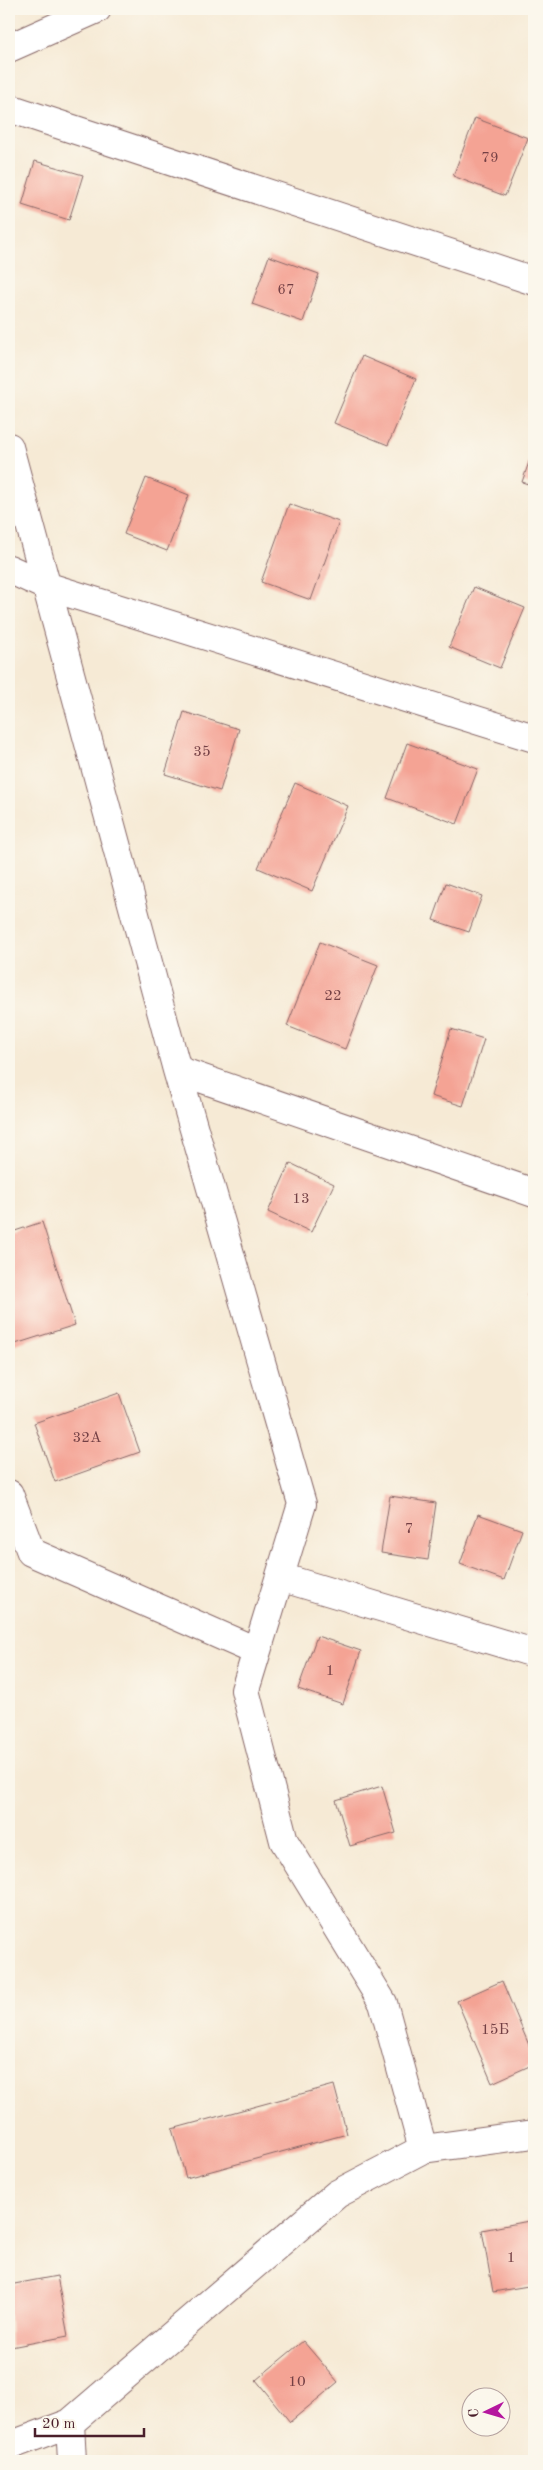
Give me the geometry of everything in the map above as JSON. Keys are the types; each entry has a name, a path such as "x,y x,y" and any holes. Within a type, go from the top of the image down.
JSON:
{"street":[{"path":"9,48 97,9"},
{"path":"9,108 534,281"},
{"path":"9,447 177,1070 302,1504 244,1690 284,1841 383,2003 423,2149"},
{"path":"9,569 46,586 534,738"},
{"path":"177,1070 534,1193"},
{"path":"9,1494 30,1552 256,1651"},
{"path":"280,1577 534,1654"},
{"path":"9,2446 70,2423 337,2194 423,2149 534,2134"},
{"path":"70,2423 72,2461"}],"building":[{"path":"475,118 528,138 505,196 453,176"},
{"path":"35,161 83,175 69,220 22,205"},
{"path":"269,256 319,274 303,322 252,304"},
{"path":"362,356 416,379 388,445 334,423"},
{"path":"534,448 534,486 522,482"},
{"path":"146,478 189,495 167,551 124,534"},
{"path":"289,504 339,522 311,600 261,582"},
{"path":"474,587 525,608 500,668 449,647"},
{"path":"184,712 239,729 220,791 165,774"},
{"path":"407,743 478,769 457,824 387,798"},
{"path":"295,783 348,806 312,891 258,868"},
{"path":"446,883 482,896 469,932 433,920"},
{"path":"320,942 378,965 345,1049 287,1026"},
{"path":"451,1029 484,1039 463,1106 431,1096"},
{"path":"290,1163 334,1184 311,1232 268,1212"},
{"path":"42,1222 75,1325 9,1346 9,1233"},
{"path":"534,1283 534,1300 527,1296"},
{"path":"119,1393 140,1452 55,1482 34,1423"},
{"path":"390,1496 436,1503 428,1560 381,1553"},
{"path":"478,1514 522,1530 504,1580 460,1564"},
{"path":"317,1636 361,1651 343,1704 298,1689"},
{"path":"382,1786 396,1833 350,1846 336,1800"},
{"path":"502,1981 534,2057 534,2064 492,2083 457,2001"},
{"path":"334,2085 347,2134 186,2178 172,2129"},
{"path":"534,2220 534,2285 493,2292 482,2230"},
{"path":"57,2276 68,2336 11,2347 9,2285"},
{"path":"303,2341 338,2382 290,2422 256,2380"}]}
